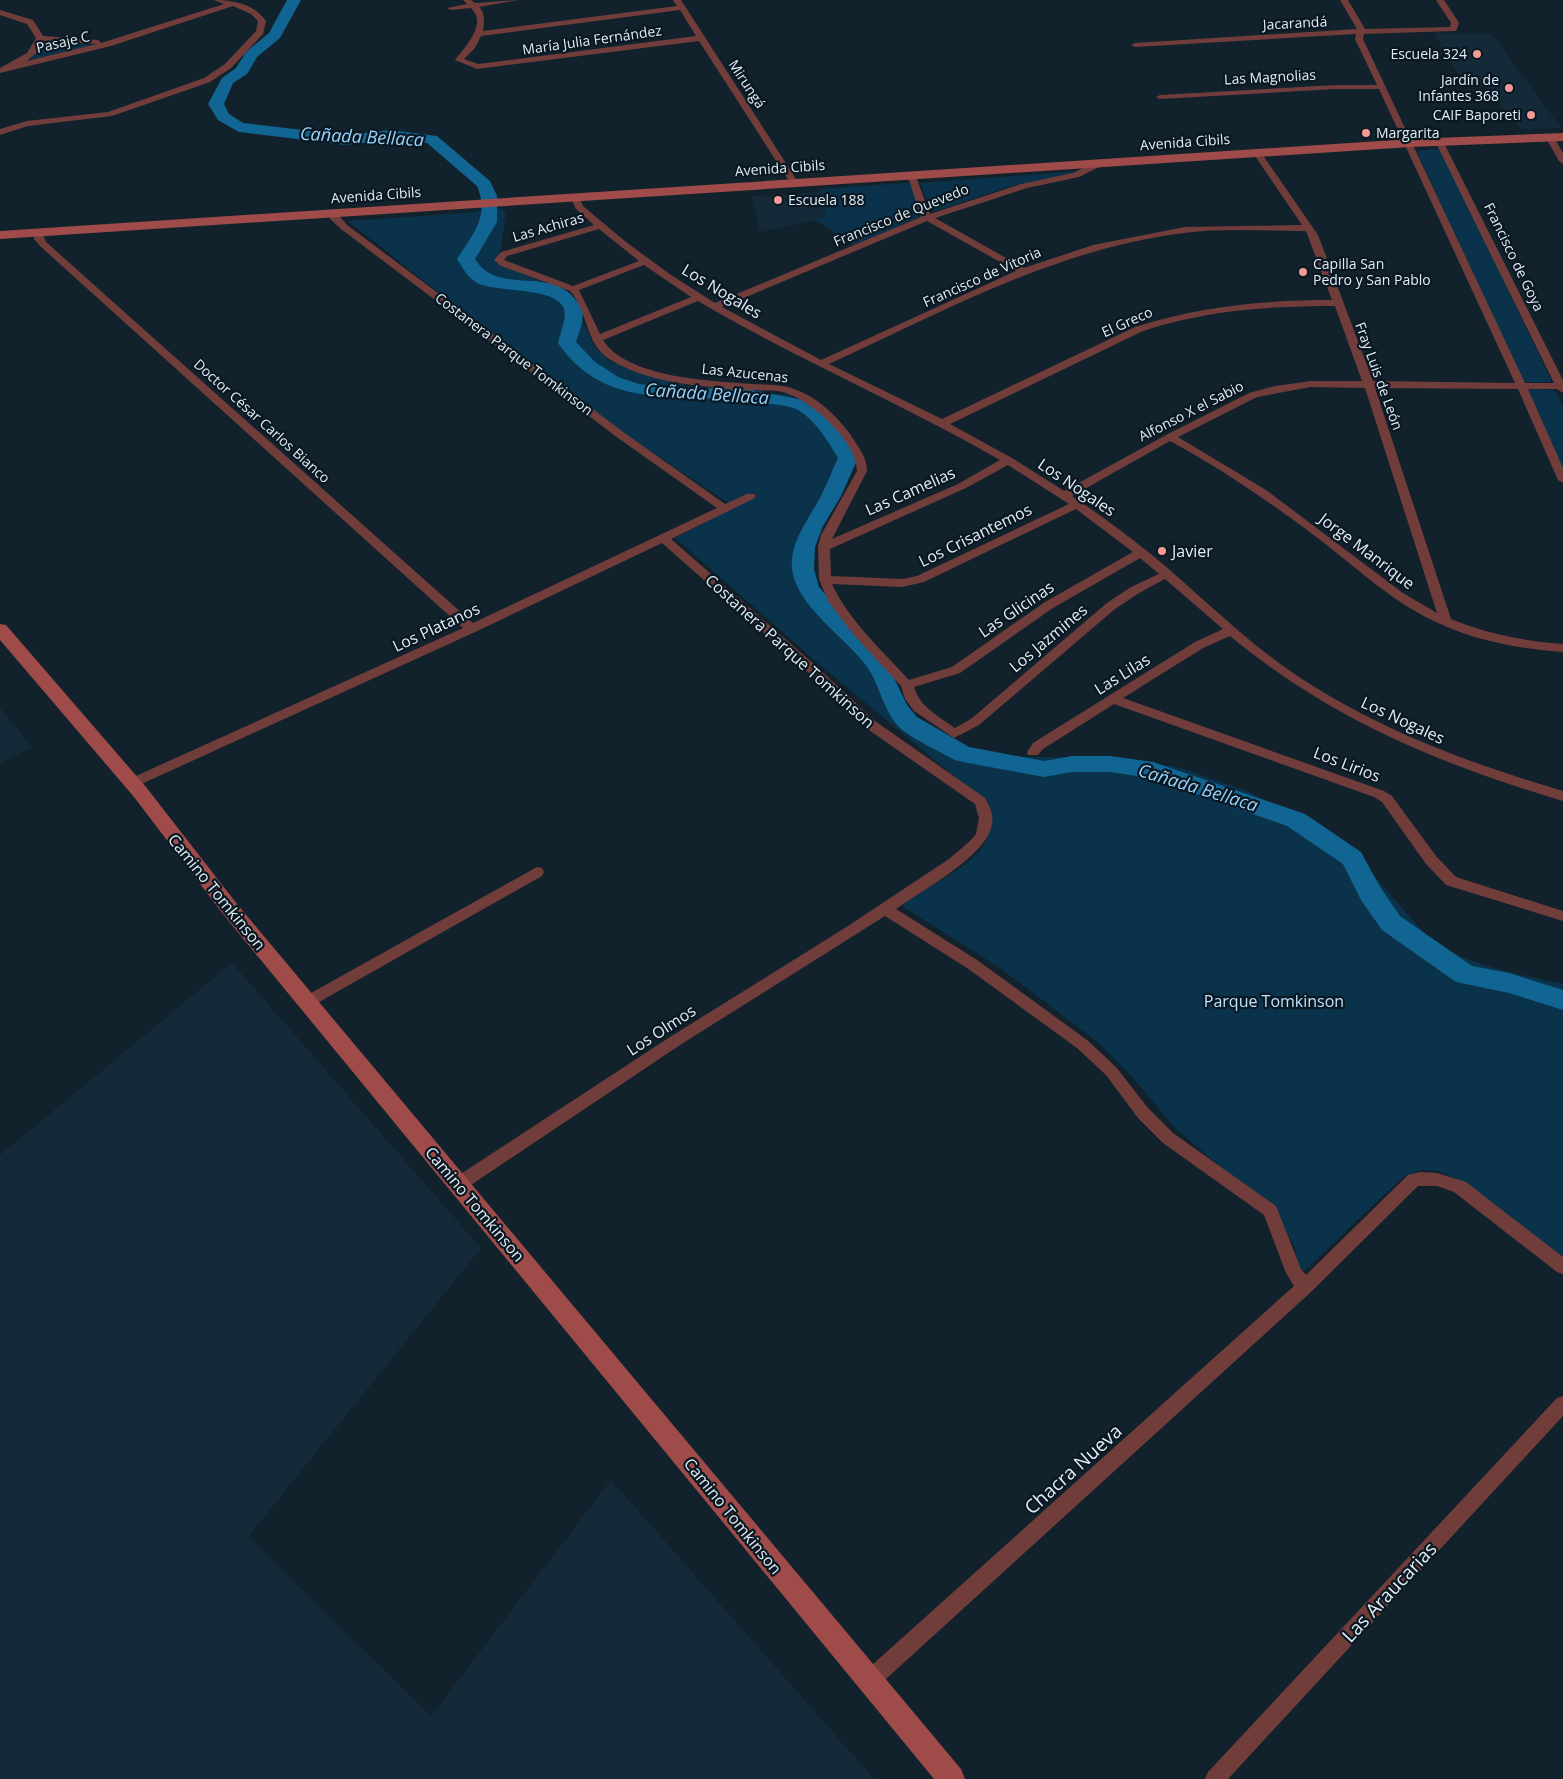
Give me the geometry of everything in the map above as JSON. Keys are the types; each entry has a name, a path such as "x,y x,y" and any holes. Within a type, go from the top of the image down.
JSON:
{"street":[{"path":"0,132 27,124 109,114 207,80 228,66 260,32 262,21 257,13 218,0"},
{"path":"451,8 470,3 515,0"},
{"path":"1344,0 1361,28 1359,39 1410,143 1522,386 1563,480"},
{"name":"Jacarandá","path":"1135,45 1360,34 1369,31 1450,30 1455,28 1456,23 1440,0"},
{"path":"470,3 479,11 478,34 679,4"},
{"name":"Pasaje C","path":"0,71 118,41 232,4"},
{"name":"Mirungá","path":"679,4 794,182"},
{"path":"0,12 30,22 40,38 33,51 13,67"},
{"name":"María Julia Fernández","path":"478,34 472,46 459,60 467,65 487,67 701,38"},
{"name":"Pasaje C","path":"40,38 86,42 118,41"},
{"name":"Las Magnolias","path":"1160,98 1336,87 1382,87"},
{"name":"Avenida Cibils","path":"0,235 1102,162 1439,141 1563,137"},
{"path":"1550,138 1563,161"},
{"name":"Francisco de Goya","path":"1439,141 1562,387 1522,386"},
{"name":"Fray Luis de León","path":"1257,153 1308,228 1369,385 1446,622"},
{"name":"Francisco de Quevedo","path":"714,307 926,217 1035,183 1092,172 1102,162"},
{"path":"911,174 926,217 1023,271"},
{"name":"Los Nogales","path":"575,197 579,207 600,226 644,262 698,298 822,364 943,423 1008,460 1063,496 1142,553 1232,630 1288,674 1337,706 1373,725 1466,766 1563,796"},
{"name":"Costanera Parque Tomkinson","path":"332,213 335,219 344,227 614,430 724,508"},
{"name":"Las Achiras","path":"573,290 504,264 500,260 504,254 600,226"},
{"name":"Francisco de Vitoria","path":"822,364 1023,271 1096,247 1185,230 1308,228"},
{"name":"Doctor César Carlos Bianco","path":"38,232 39,239 43,244 471,628"},
{"path":"573,290 644,262"},
{"name":"Las Azucenas","path":"573,290 577,293 597,339 604,350 613,357 646,372 713,386 788,390 826,412 837,424 862,460 862,471 837,515 824,548 825,579 834,601 907,685 911,699 918,708 954,734"},
{"path":"597,339 698,298"},
{"name":"El Greco","path":"943,423 1139,329 1168,319 1249,304 1337,302"},
{"name":"Alfonso X el Sabio","path":"1063,496 1253,394 1311,384 1522,386"},
{"name":"Jorge Manrique","path":"1170,437 1196,450 1262,494 1407,601 1446,622 1495,640 1563,648"},
{"name":"Las Camelias","path":"824,548 962,486 1008,460"},
{"name":"Los Platanos","path":"132,784 471,628 751,496"},
{"name":"Los Crisantemos","path":"825,579 902,583 920,579 1076,505"},
{"name":"Costanera Parque Tomkinson","path":"663,538 813,670 833,693 886,736 980,801 985,807 987,817 984,833 975,845 885,909"},
{"name":"Las Glicinas","path":"907,685 956,670 1049,605 1142,553"},
{"name":"Los Jazmines","path":"954,734 975,722 1111,606 1135,590 1167,574"},
{"name":"Camino Tomkinson","path":"0,629 132,784 230,909 951,1779"},
{"name":"Las Lilas","path":"1033,752 1038,746 1198,645 1232,630"},
{"name":"Los Lirios","path":"1112,699 1379,794 1387,799 1431,860 1451,881 1563,916"},
{"path":"307,1002 537,872"},
{"path":"885,909 972,964 1082,1044 1111,1071 1143,1113 1168,1138 1270,1211 1294,1274 1305,1287 1414,1180 1428,1178 1443,1179 1460,1187 1563,1267"},
{"name":"Los Olmos","path":"459,1184 730,1006 885,909"},
{"name":"Chacra Nueva","path":"869,1681 1305,1287"},
{"name":"Las Araucarias","path":"1215,1779 1563,1404"}],"shaded area":[{"path":"1434,33 1492,34 1561,128 1521,129 1488,89 1468,74 1458,74"},
{"path":"820,192 827,218 760,232 752,196"},
{"path":"0,708 32,747 0,763"},
{"path":"232,963 481,1248 248,1537 431,1716 611,1480 874,1779 0,1779 0,1155"}],"green space":[{"path":"47,41 90,46 31,60 31,56"},
{"path":"1441,150 1551,380 1550,382 1524,382 1516,371 1417,151"},
{"path":"1084,171 1008,187 936,211 930,209 920,183"},
{"path":"911,183 922,216 854,245 814,219 827,218 819,189"},
{"name":"Parque Tomkinson","path":"499,208 506,211 501,248 495,261 497,264 565,290 573,299 594,346 609,361 640,373 689,386 791,395 824,414 844,439 857,461 843,492 820,528 809,571 815,589 889,670 911,713 957,744 1001,757 1091,757 1178,767 1247,791 1346,844 1432,942 1479,963 1512,973 1563,984 1563,1257 1462,1182 1439,1171 1421,1170 1403,1177 1304,1271 1300,1268 1293,1243 1273,1211 1175,1128 1135,1080 1099,1043 1000,968 905,908 902,902 955,872 981,849 990,826 992,811 978,796 826,670 675,538 734,507 612,425 515,353 348,221 465,213"},
{"path":"1528,389 1554,390 1563,405 1563,473"}],"waterway":[{"name":"Cañada Bellaca","path":"294,0 275,35 251,55 242,71 227,81 216,104 223,117 239,127 265,131 294,132 346,140 390,135 431,139 484,184 489,196 489,222 466,259 473,271 483,279 494,283 535,287 562,295 573,308 573,319 567,343 588,366 612,381 637,389 664,392 747,395 798,404 811,411 829,430 848,458 831,496 813,526 805,547 803,569 809,588 823,606 876,662 897,709 909,723 963,754 1044,769 1072,764 1110,764 1153,770 1296,820 1352,858 1370,893 1391,923 1465,975 1509,983 1563,1000"}],"place":[{"name":"Escuela 324","path":"1477,54"},
{"name":"Jardín de Infantes 368","path":"1509,88"},
{"name":"CAIF Baporeti","path":"1531,115"},
{"name":"Margarita","path":"1366,133"},
{"name":"Escuela 188","path":"778,200"},
{"name":"Capilla San Pedro y San Pablo","path":"1303,272"},
{"name":"Javier","path":"1162,551"}]}
